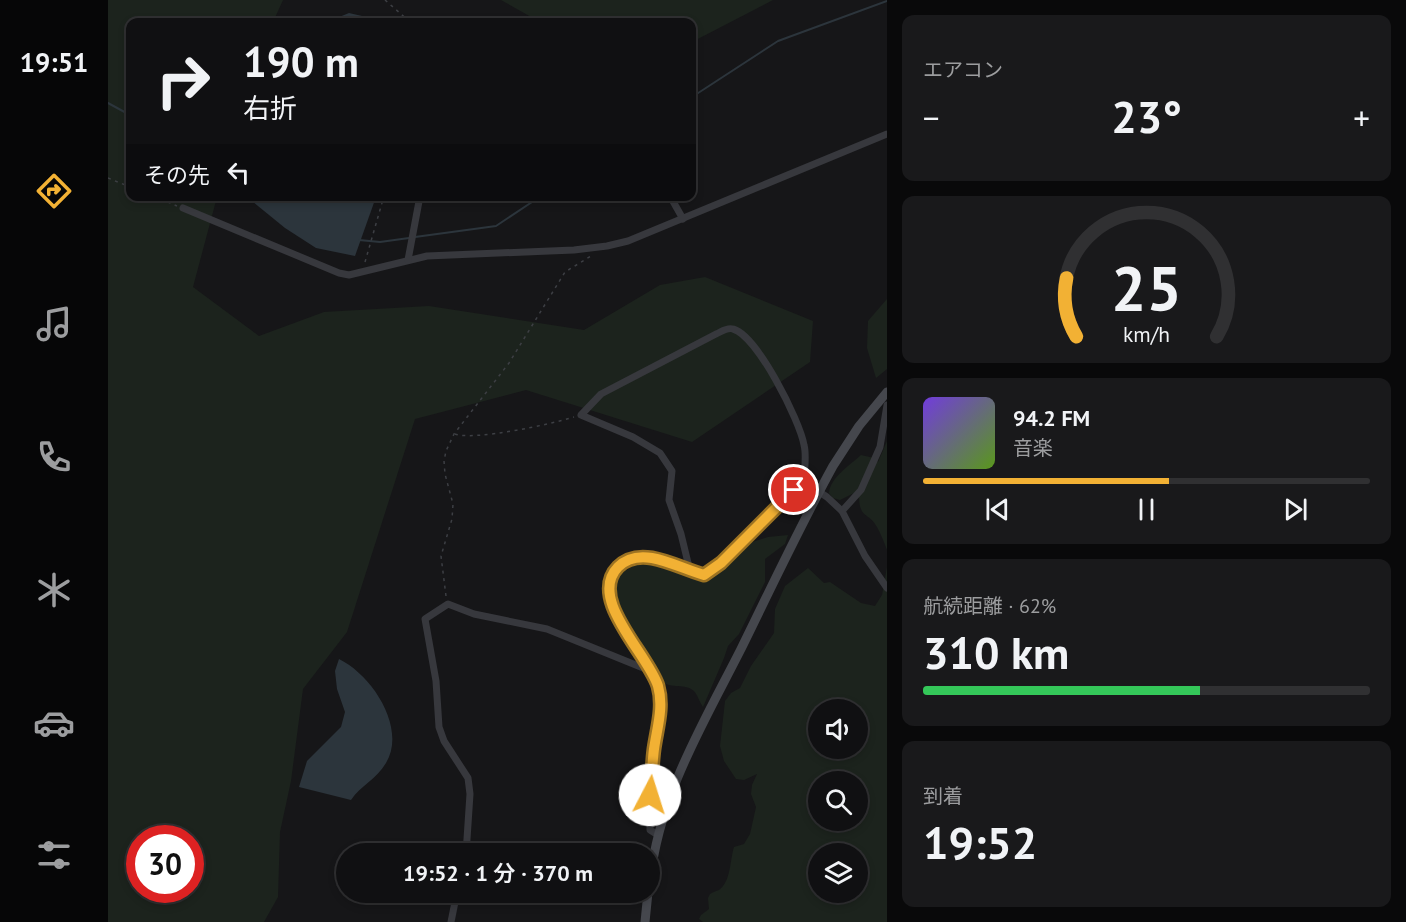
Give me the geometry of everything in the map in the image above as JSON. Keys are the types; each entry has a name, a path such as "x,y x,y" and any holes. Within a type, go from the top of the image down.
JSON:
{"street":[{"path":"183,208 339,273 349,275 427,256 607,246 640,237 887,134"},
{"path":"408,260 419,201"},
{"path":"673,201 683,219"},
{"path":"658,835 650,830 654,750 660,713 659,688 653,672 614,610 610,597 610,585 614,572 623,562 636,558 652,558 690,571 704,575 721,563 784,498 804,482 805,445 782,390 754,347 733,329 716,334 601,394 581,415 633,437 660,453 672,471 669,500 681,534 690,571"},
{"path":"657,843 680,771 819,491 852,436 887,392"},
{"path":"842,511 861,490 880,447 887,405"},
{"path":"804,482 819,491 842,511 865,556 887,588"},
{"path":"467,843 470,794 468,778 444,741 439,727 436,681 425,619 448,604 474,614 547,629 653,672"},
{"path":"451,922 455,903"},
{"path":"645,922 647,903"}],"path":[{"path":"385,0 405,18"},
{"path":"108,178 126,185"},
{"path":"166,201 183,208"},
{"path":"362,273 383,201"},
{"path":"448,604 441,556 452,519 453,504 444,462 454,434 509,363 565,272 607,246"},
{"path":"454,434 467,437 536,427 581,415"}],"shaded area":[{"path":"108,0 283,0 275,18 126,18 126,201 216,201 193,287 259,336 324,312 429,306 584,330 660,285 705,277 813,321 810,362 692,442 526,390 415,419 347,632 303,689 291,781 280,832 278,897 264,922 108,922"},
{"path":"501,0 773,0 696,40 696,18 533,18"},
{"path":"349,13 371,18 337,18"},
{"path":"252,201 375,201 355,256 316,248 285,228"},
{"path":"887,299 887,369 876,378 867,348 868,321"},
{"path":"887,441 887,550 874,522 862,512 859,494 856,492 840,500 833,498 829,493 837,477 861,455 874,458 878,462"},
{"path":"788,535 785,544 765,559 765,582 739,634 728,646 703,707 695,692 682,686 663,682 651,657 619,609 616,599 618,575 640,562 655,564 703,579 714,575 749,543 768,537"},
{"path":"887,567 887,922 703,922 699,919 709,909 710,894 719,890 726,882 734,847 744,844 750,834 756,807 751,794 757,774 744,780 736,779 724,761 720,746 725,701 731,693 740,688 751,666 774,633 775,609 785,586 808,568 824,583 830,582 861,603 875,606 882,595"},
{"path":"339,659 363,677 374,690 383,704 392,734 391,749 386,763 351,800 299,787 307,761 341,727 345,712 337,689 335,671"}],"waterway":[{"path":"696,94 778,41 887,1"},
{"path":"108,103 126,113"},
{"path":"415,237 496,226 534,201"},
{"path":"359,240 380,242 409,238"}],"route":[{"path":"650,795 660,713 659,688 653,672 614,610 610,597 610,585 614,572 623,562 636,558 652,558 704,575 721,563 794,490"}]}
